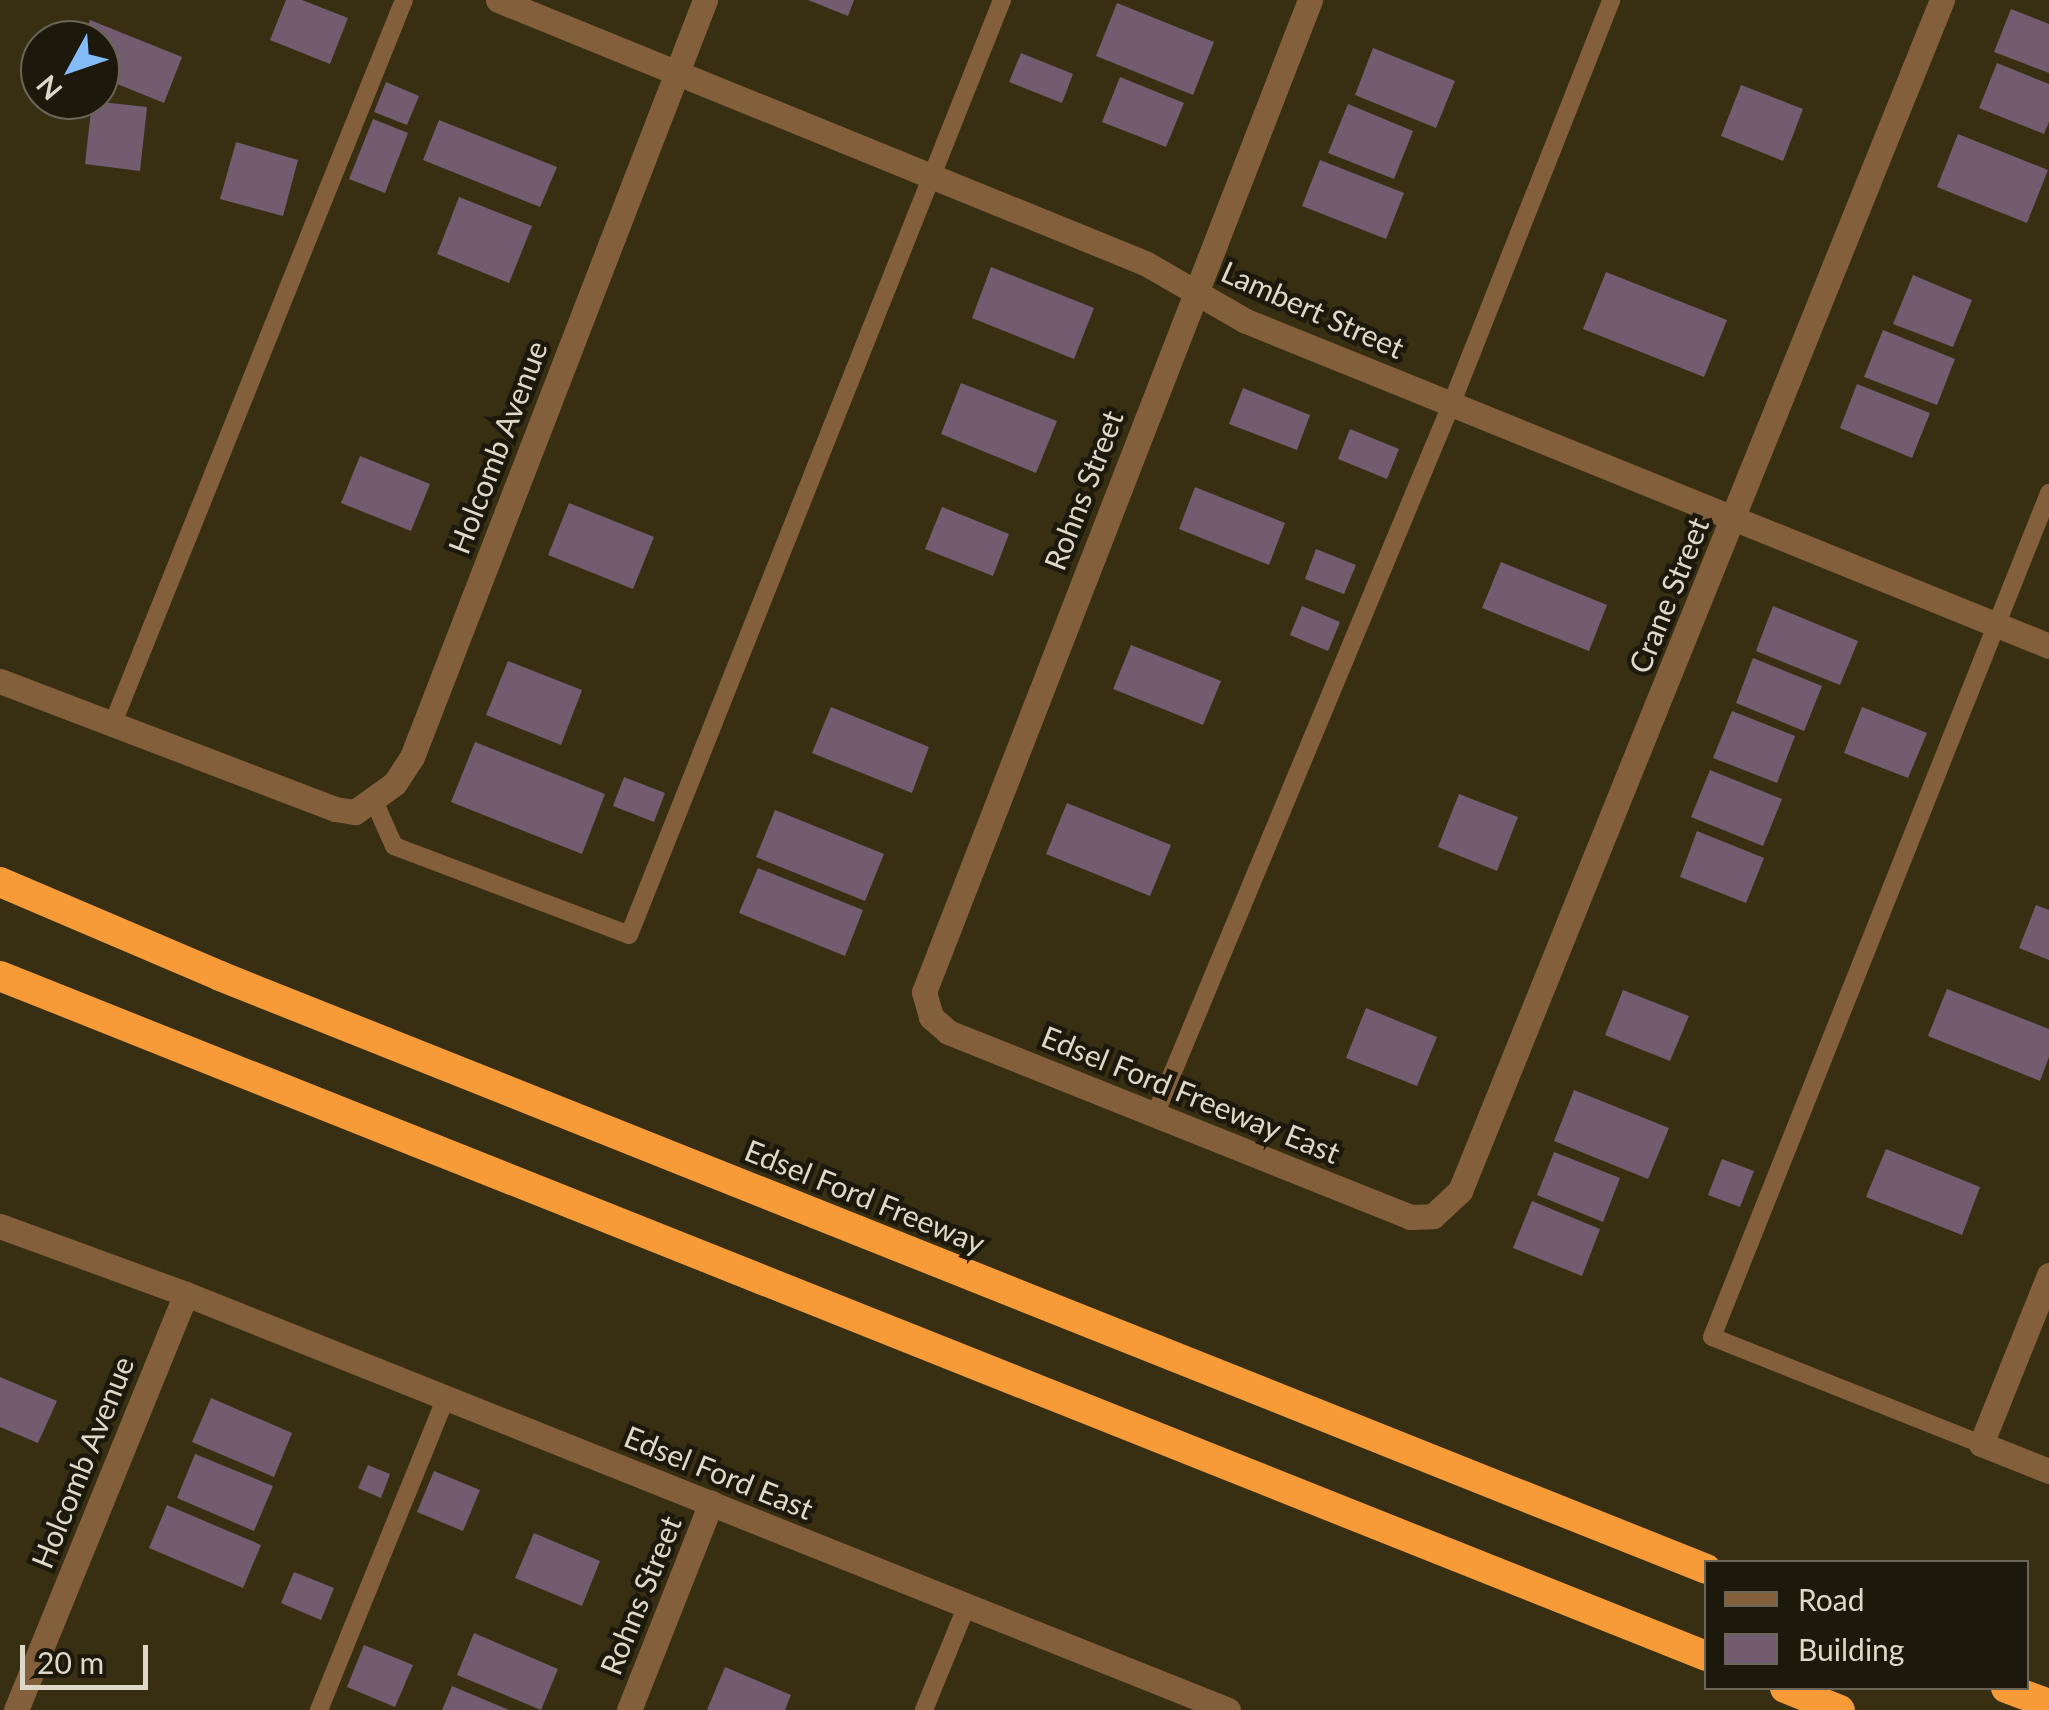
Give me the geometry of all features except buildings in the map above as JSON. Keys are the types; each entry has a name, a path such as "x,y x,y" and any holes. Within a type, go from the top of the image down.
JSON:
{"highway":[{"name":"Edsel Ford Freeway","path":"0,882 238,984 1704,1568"},
{"path":"0,976 1704,1655"},
{"path":"1790,1690 1840,1710"},
{"path":"2011,1690 2049,1704"}],"street":[{"name":"Lambert Street","path":"498,0 1144,263 1246,321 2049,646"},
{"name":"Holcomb Avenue","path":"374,801 394,783 412,757 705,0"},
{"name":"Rohns Street","path":"927,1004 927,976 1310,0"},
{"name":"Crane Street","path":"1443,1209 1460,1191 1942,0"},
{"path":"0,680 335,809 355,812 374,801"},
{"name":"Edsel Ford Freeway East","path":"927,1004 931,1016 948,1032 1410,1217 1433,1216 1443,1209"},
{"name":"Edsel Ford East","path":"0,1226 186,1294 1228,1710"},
{"path":"2049,1276 1981,1444 2049,1472"},
{"name":"Holcomb Avenue","path":"16,1710 186,1294"},
{"name":"Rohns Street","path":"629,1710 710,1504"}],"lane":[{"path":"112,723 404,0"},
{"path":"374,801 394,846 629,934 1002,0"},
{"path":"1155,1115 1450,405 1611,0"},
{"path":"1981,1444 1712,1338 2049,492"},
{"path":"320,1710 446,1398"},
{"path":"924,1710 966,1606"}]}
